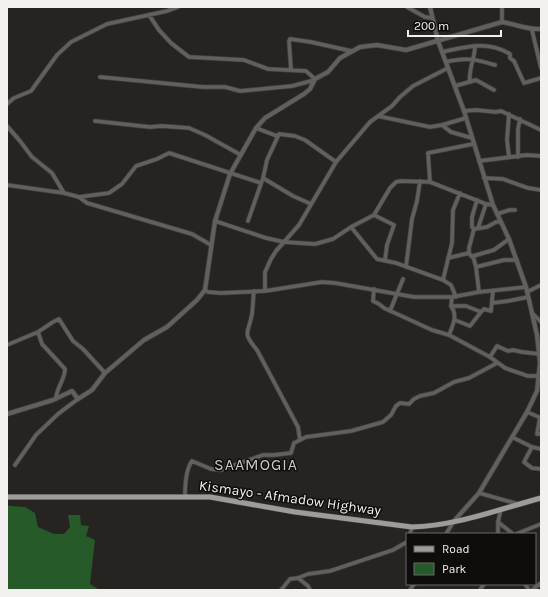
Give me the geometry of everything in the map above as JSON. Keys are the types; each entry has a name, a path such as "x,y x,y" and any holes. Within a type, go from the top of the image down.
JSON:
{"main road":[{"name":"Kismayo - Afmadow Highway","path":"7,497 210,497 295,512 412,527 430,527 454,522 541,498"}],"street":[{"path":"7,104 14,98 31,91 57,55 71,42 107,24 167,11 178,7"},
{"path":"407,7 432,18"},
{"path":"430,7 438,40 464,111 493,205 509,239 526,287 533,314 540,354 539,391 479,493 454,522 447,533"},
{"path":"502,7 502,22"},
{"path":"149,15 171,44 189,57 244,60 268,69 291,69 306,71 315,79"},
{"path":"100,77 203,87 225,87 240,91 292,86 311,81 328,72 340,58 360,47 377,45 406,50 502,22 532,30 541,29"},
{"path":"532,30 539,54 541,68"},
{"path":"291,69 290,39 351,51"},
{"path":"442,52 476,46 492,46 509,53 510,58 514,61 524,83 541,78"},
{"path":"470,82 469,73 474,59 476,46"},
{"path":"446,62 457,59 474,59 495,65"},
{"path":"264,291 265,272 276,251 299,225 336,162 357,136 413,86 448,68"},
{"path":"15,465 36,435 58,414 92,390 105,373 144,340 167,327 197,300 205,290 215,221 230,174 256,128 265,118 304,94 310,89 315,79"},
{"path":"455,86 477,81 494,90"},
{"path":"464,111 501,111 541,130"},
{"path":"509,114 507,140 509,157"},
{"path":"378,116 430,126 442,125 466,118"},
{"path":"518,157 518,129 520,119"},
{"path":"95,121 150,127 162,126 189,128 206,135 241,155"},
{"path":"442,125 450,132 472,138"},
{"path":"7,126 32,157 52,173 64,193"},
{"path":"256,128 277,136 279,134 295,136 305,140 336,162"},
{"path":"248,221 263,178 267,160 277,136"},
{"path":"430,182 428,153 473,144"},
{"path":"79,197 108,193 122,184 136,166 157,159 168,153 261,183"},
{"path":"479,161 527,155 541,156"},
{"path":"263,178 293,196 311,204"},
{"path":"484,178 503,179 528,188 541,190"},
{"path":"406,267 412,219 420,181"},
{"path":"215,221 266,238 284,242 315,244 333,239 351,227 374,215 396,182 430,182 486,204 493,205"},
{"path":"7,185 64,193 79,197 87,203 192,234 211,245"},
{"path":"443,280 454,227 453,214 460,193"},
{"path":"477,200 472,217 472,227 474,229 468,248 469,253 473,256 476,267 479,292"},
{"path":"478,228 486,204"},
{"path":"497,214 515,210"},
{"path":"374,215 394,225 387,245 385,260"},
{"path":"474,229 487,227 496,222 501,222"},
{"path":"351,227 377,259 385,260 443,280 451,285 456,297"},
{"path":"473,256 494,250 509,239"},
{"path":"448,258 469,253"},
{"path":"476,267 504,260 517,260"},
{"path":"390,311 403,279"},
{"path":"205,290 208,292 221,293 264,291 322,282 374,289 414,297 456,297 479,292 526,287"},
{"path":"492,303 508,302 528,294 541,286"},
{"path":"374,289 373,301 390,311 432,330 449,335 490,357 505,368 528,376 539,376"},
{"path":"254,291 252,316 247,332 250,342 256,350 298,427 300,440"},
{"path":"455,320 470,326 484,309 491,311 493,291"},
{"path":"449,335 455,320 453,308 451,306 452,297"},
{"path":"451,306 466,306 480,312"},
{"path":"533,314 541,322"},
{"path":"7,345 38,332 59,319 73,341 83,349 105,373"},
{"path":"38,332 42,344 65,369 56,399"},
{"path":"490,357 497,346 508,351 513,350 540,354"},
{"path":"185,497 187,476 190,463 192,461 210,469 221,470 260,455 291,452 294,443 306,437 351,431 383,422 391,415 396,406 400,403 409,404 420,396 434,393 454,382 469,378 497,363"},
{"path":"7,414 56,399 72,391 78,399"},
{"path":"527,412 540,418 536,434 541,434"},
{"path":"512,437 532,447 541,449"},
{"path":"532,447 524,462 532,468 541,469"},
{"path":"479,493 518,504"},
{"path":"498,533 498,522 501,509"},
{"path":"498,522 511,533"},
{"path":"518,533 541,524"},
{"path":"410,533 412,527"},
{"path":"280,590 290,579 308,574 330,571 393,550 406,543"},
{"path":"298,578 308,586 310,590"},
{"path":"532,590 541,583"}],"green space":[{"path":"7,505 25,507 35,513 38,527 54,534 64,534 70,527 68,515 80,515 81,525 89,526 86,536 95,540 90,584 98,589 7,590"}],"district":[{"name":"SAAMOGIA","path":"256,464"}]}
